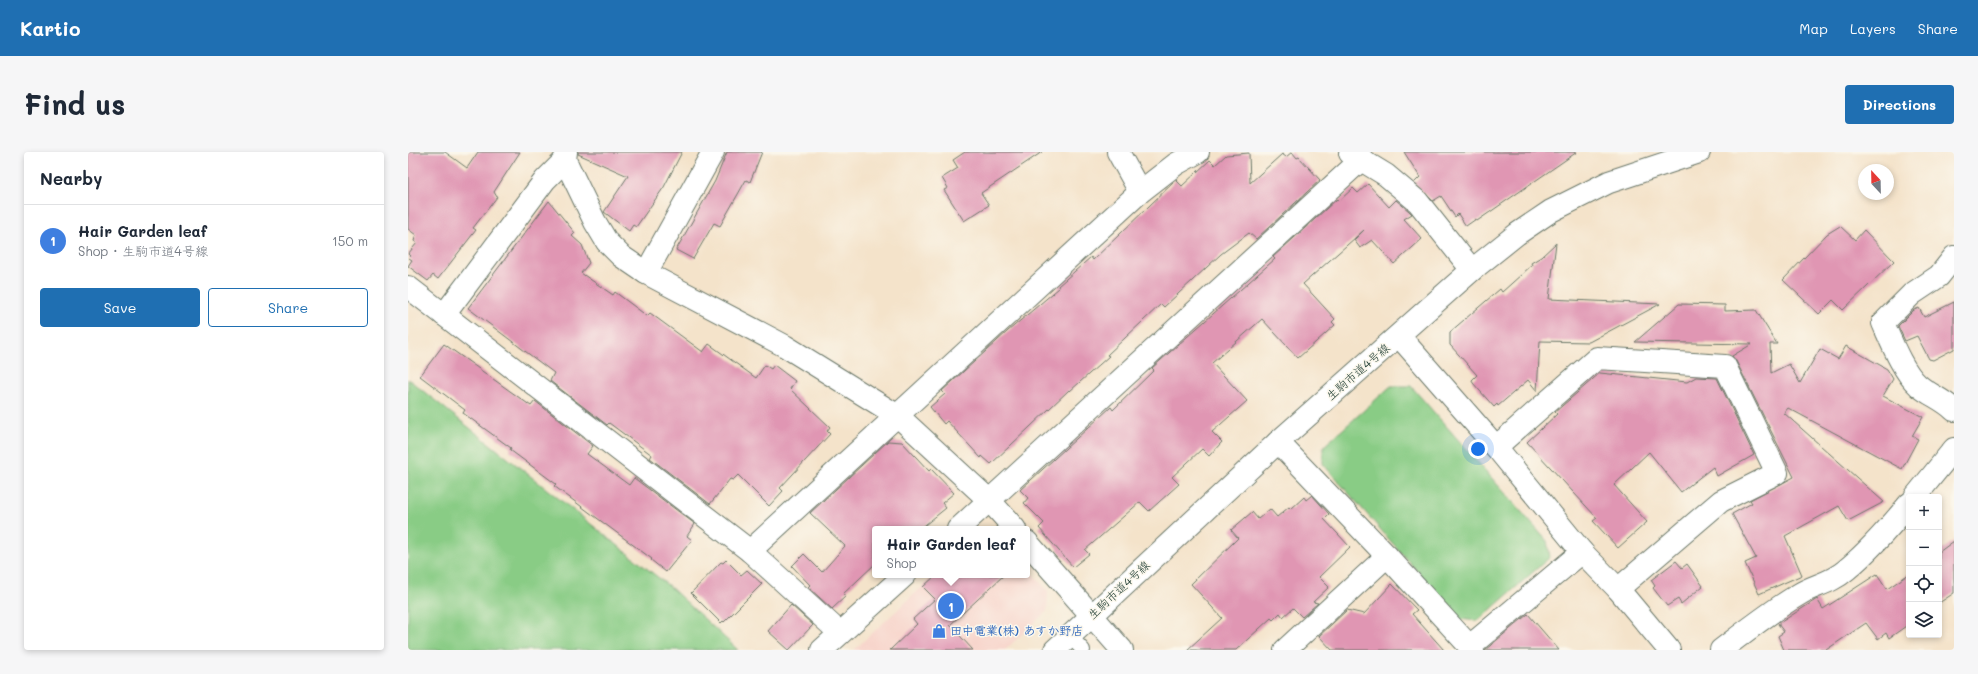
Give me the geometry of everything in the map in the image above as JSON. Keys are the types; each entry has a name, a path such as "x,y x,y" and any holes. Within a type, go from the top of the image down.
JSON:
{"street":[{"path":"646,273 713,152"},
{"path":"1118,152 1140,192"},
{"path":"750,551 1140,192 1176,164 1198,152"},
{"name":"生駒市道4号線","path":"1069,645 1092,615 1278,442 1472,270 1517,234 1551,211 1609,182 1696,152"},
{"path":"444,315 545,180 565,156 584,201 607,242 621,256 646,273 785,346 898,416 990,501 1012,526"},
{"path":"961,526 990,501 1355,156 1386,175 1418,202 1472,270"},
{"path":"1954,257 1939,276 1912,294 1883,323 1897,355 1918,385 1946,402 1954,410"},
{"path":"408,287 750,551 840,633"},
{"path":"1399,336 1496,447 1582,552 1618,589 1669,650"},
{"path":"1496,447 1596,358 1725,366 1777,473 1721,501 1618,589"},
{"path":"1278,442 1387,556 1471,648 1582,552"},
{"path":"1917,494 1954,449"},
{"path":"1722,650 1750,627 1799,593 1827,583 1846,571 1906,508"},
{"path":"1030,545 1122,650"},
{"path":"1292,648 1387,556"},
{"path":"822,650 902,578"}],"shaded area":[{"path":"1030,571 1048,591 1047,611 1005,650 854,650 932,578 1030,578"}],"green space":[{"path":"408,379 669,586 738,650 408,650"},
{"path":"1391,386 1411,386 1547,541 1550,557 1478,621 1459,619 1323,464 1323,447"}],"building":[{"path":"408,152 445,152 467,168 478,152 520,152 494,192 497,197 473,228 476,230 438,279 433,275 428,281 408,266 412,260 409,258 410,256 408,254 417,243 414,241 416,235 408,229"},
{"path":"578,152 682,152 664,187 636,227 633,225 629,231 604,212 628,176 578,154"},
{"path":"727,152 762,152 750,182 746,180 720,226 714,223 693,259 676,250 715,181"},
{"path":"965,152 1042,152 981,193 989,205 964,221 944,190 948,188 942,178 958,168 953,160"},
{"path":"1292,152 1297,158 1299,157 1320,180 1256,239 1249,233 1221,254 1164,307 1161,304 1107,355 1109,356 1070,391 1069,390 991,464 982,456 981,458 947,421 944,424 930,407 945,394 942,391 1008,331 1059,288 1058,286 1091,257 1093,260 1176,180 1182,186 1210,160 1215,165 1226,155 1249,153 1250,183 1282,154 1286,157"},
{"path":"1404,152 1577,152 1477,221 1476,219 1466,226 1458,214 1455,217 1441,196 1433,201 1414,183 1420,177"},
{"path":"1368,184 1389,207 1396,200 1412,214 1404,219 1422,239 1394,264 1372,240 1360,248 1354,240 1364,230 1303,284 1335,319 1332,322 1335,325 1298,358 1262,319 1212,363 1247,401 1212,432 1222,442 1209,456 1202,449 1172,477 1179,484 1149,511 1140,502 1085,550 1089,554 1073,567 1039,528 1044,523 1024,503 1028,498 1020,490 1111,407 1113,410 1154,370 1152,368 1275,259 1273,257 1337,199 1339,201 1353,188 1358,193"},
{"path":"549,201 575,233 572,236 582,245 589,263 581,273 613,295 615,292 647,316 650,313 703,352 709,344 756,378 765,365 771,369 774,365 795,381 790,389 830,427 827,431 830,434 780,488 783,491 769,506 738,475 733,480 730,479 710,504 650,458 652,455 609,423 607,425 550,381 554,373 468,308"},
{"path":"1840,226 1855,240 1864,230 1894,261 1843,310 1833,300 1819,314 1783,280 1827,234"},
{"path":"1556,243 1549,299 1660,304 1589,342 1540,341 1537,391 1528,380 1498,406 1497,404 1494,407 1473,383 1472,380 1477,375 1450,345 1450,332 1500,289 1502,292 1532,265 1531,263 1541,257"},
{"path":"1954,302 1954,349 1933,360 1929,359 1917,336 1905,341 1898,326 1914,310 1919,308 1924,317"},
{"path":"1679,304 1725,305 1725,311 1756,310 1777,344 1770,344 1771,373 1789,364 1800,383 1820,349 1838,359 1846,346 1887,369 1893,379 1883,396 1923,417 1912,436 1918,439 1902,469 1788,408 1784,413 1884,502 1848,521 1839,506 1785,536 1802,575 1759,594 1745,563 1756,558 1732,514 1752,503 1750,500 1794,477 1736,361 1732,356 1752,344 1635,342"},
{"path":"444,344 531,406 535,401 593,446 587,454 629,485 634,478 695,524 687,536 692,540 666,572 651,560 652,559 554,486 556,484 510,450 511,448 463,413 465,410 420,376"},
{"path":"1600,373 1687,382 1696,377 1717,378 1754,455 1717,476 1713,467 1681,492 1649,452 1614,485 1647,522 1618,548 1593,521 1597,518 1527,442 1557,414 1555,412"},
{"path":"888,441 902,442 929,471 931,469 954,493 942,503 946,508 924,526 872,526 872,567 843,594 846,596 832,609 808,587 810,585 792,566 804,554 822,572 845,546 810,513"},
{"path":"1312,495 1329,514 1324,519 1350,547 1319,577 1329,587 1313,602 1318,603 1302,617 1293,608 1283,617 1280,613 1273,620 1271,618 1236,650 1187,650 1222,618 1191,584 1238,538 1231,530 1252,512 1258,519 1270,509 1277,517 1289,507 1291,509 1304,497 1306,500"},
{"path":"1954,541 1954,593 1942,601 1942,566 1942,550"},
{"path":"726,560 741,575 747,570 762,584 724,622 723,621 721,623 691,593 721,562 723,563"},
{"path":"1676,561 1682,568 1687,564 1703,586 1681,604 1678,599 1667,606 1653,588 1655,586 1651,580"},
{"path":"1877,574 1887,589 1906,576 1906,626 1889,638 1886,633 1878,639 1866,623 1826,650 1784,650 1778,636 1784,632 1778,624 1817,599 1823,609"},
{"path":"933,578 1001,578 950,625 973,650 890,650 917,624 913,619 935,599 923,587"},
{"path":"1392,584 1417,610 1412,614 1444,650 1332,650 1319,636 1347,610 1364,614"},
{"path":"791,605 813,625 789,650 768,631"},
{"path":"1528,614 1559,650 1485,650"}],"place":[{"name":"Hair Garden leaf","path":"951,606"},
{"name":"田中電業(株) あすか野店","path":"939,631"}]}
